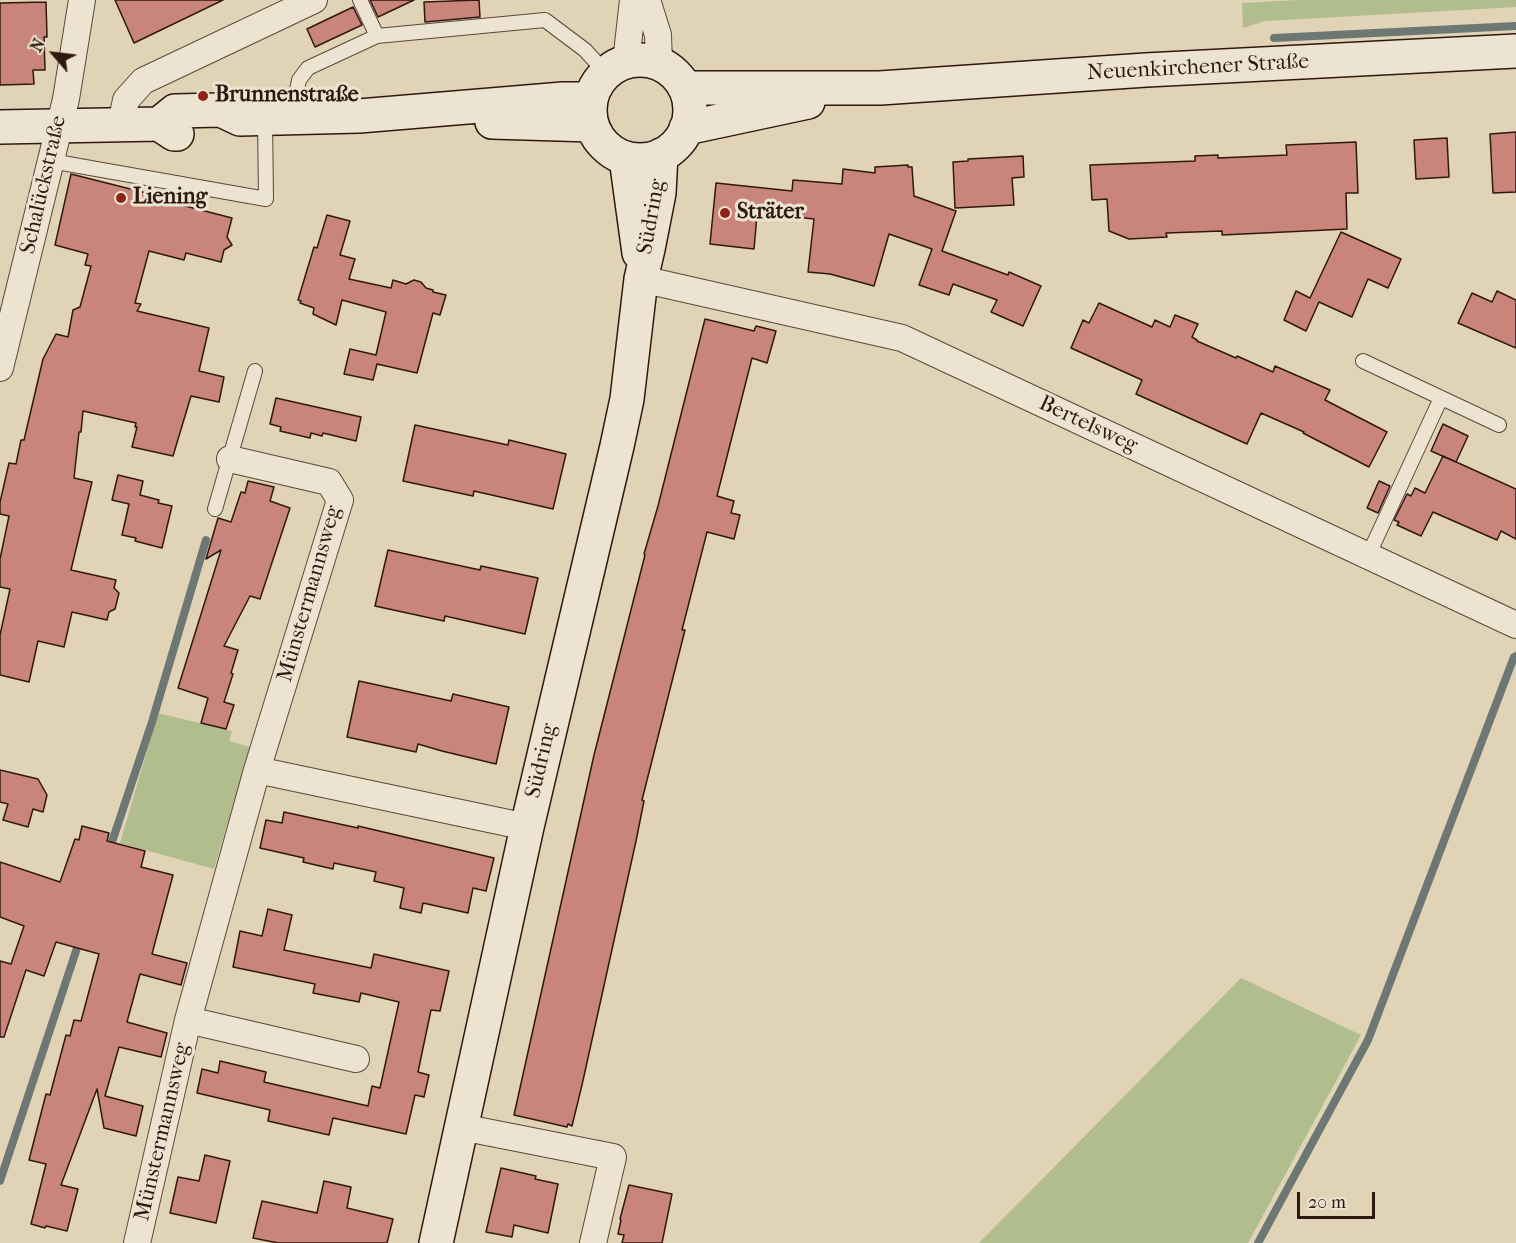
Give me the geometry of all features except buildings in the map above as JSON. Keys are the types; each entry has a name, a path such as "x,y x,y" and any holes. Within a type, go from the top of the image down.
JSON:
{"main road":[{"name":"Neuenkirchener Straße","path":"685,88 880,88 1146,70 1516,51"},
{"path":"0,127 159,124 175,111 221,110 253,119 359,116 564,125 603,90 643,60 659,63 678,78 685,88 690,115 686,128 672,148 661,155 638,160 626,158 611,151 599,140 603,90"},
{"name":"Neuenkirchener Straße","path":"686,128 880,88"},
{"name":"Südring","path":"436,1243 527,827 627,399 641,279 659,193 661,155"},
{"name":"Südring","path":"626,158 641,279"}],"street":[{"name":"Schalückstraße","path":"0,368 66,99 82,0"},
{"path":"121,124 126,100 143,81 314,0"},
{"path":"603,90 633,0"},
{"path":"647,0 657,35 659,63"},
{"name":"Bertelsweg","path":"641,279 902,338 1516,625"},
{"name":"Münstermannsweg","path":"137,1243 188,1020 257,770 340,500 329,482 230,459"},
{"path":"257,770 527,827"},
{"name":"Münstermannsweg","path":"188,1020 356,1059"},
{"path":"461,1127 613,1157 593,1243"}],"lane":[{"path":"360,0 377,36"},
{"path":"298,117 299,80 308,68 377,36 545,20 585,50 603,90"},
{"path":"51,161 266,200 253,119"},
{"path":"1363,362 1499,425"},
{"path":"215,509 255,371"},
{"path":"1368,555 1441,398"}],"green space":[{"path":"1298,0 1516,0 1516,7 1265,21 1243,28 1242,3"},
{"path":"158,713 232,731 229,741 250,747 214,869 120,843"},
{"path":"1241,978 1361,1035 1248,1243 979,1243"}],"waterway":[{"path":"1274,38 1516,26"},
{"path":"109,851 152,722 206,540"},
{"path":"1258,1243 1368,1040 1516,656"},
{"path":"0,1181 80,939"}],"place":[{"name":"Brunnenstraße","path":"203,96"},
{"name":"Liening","path":"121,198"},
{"name":"Sträter","path":"725,213"}]}
